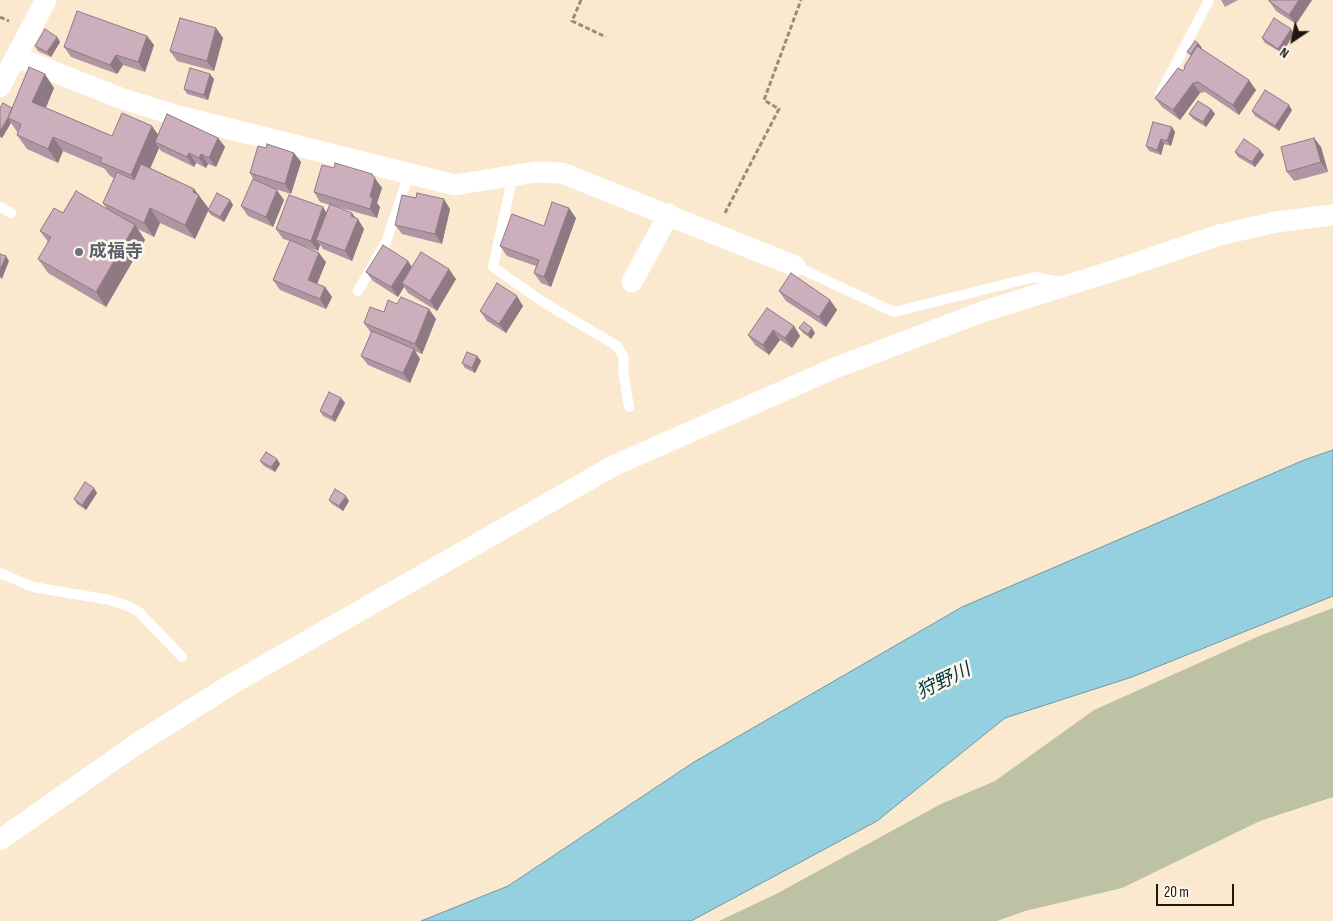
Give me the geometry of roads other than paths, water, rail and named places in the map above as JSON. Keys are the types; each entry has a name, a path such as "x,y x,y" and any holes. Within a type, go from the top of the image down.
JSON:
{"street":[{"path":"0,87 46,0"},
{"path":"16,56 122,99 178,116 455,185 535,172 562,173 669,214 795,266"},
{"path":"632,282 669,214"},
{"path":"0,840 135,745 232,684 613,466 835,368 982,312 1072,285 1219,235 1276,222 1333,215"}],"lane":[{"path":"1160,94 1209,0"},
{"path":"358,292 386,242 409,174"},
{"path":"513,175 493,267 543,302 617,346 624,358 623,370 629,407"},
{"path":"0,207 11,213"},
{"path":"795,266 894,312 1035,277 1072,285"},
{"path":"0,573 34,586 110,600 130,607 138,612 182,657"}],"water":[{"name":"狩野川","path":"1333,450 1333,596 1132,677 1005,718 877,821 691,921 421,921 508,886 694,762 962,607 1304,460"}],"place":[{"name":"成福寺","path":"79,252"}]}
